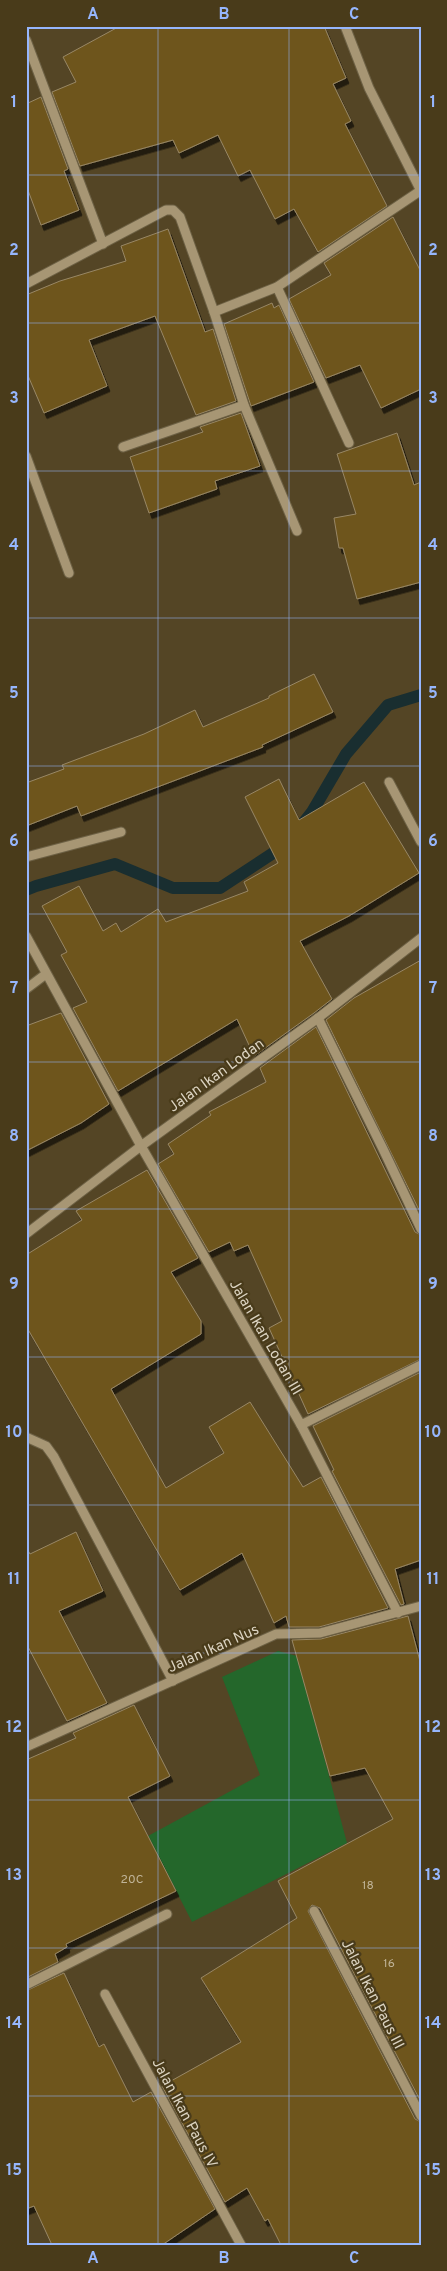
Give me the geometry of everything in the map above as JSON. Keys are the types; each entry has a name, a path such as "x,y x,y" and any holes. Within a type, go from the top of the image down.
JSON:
{"street":[{"path":"214,312 277,287 421,191 370,88 345,26"},
{"path":"26,40 103,244"},
{"path":"26,284 166,210 173,210 180,218 214,312 244,405 297,532"},
{"path":"277,287 349,443"},
{"path":"124,447 244,405"},
{"path":"26,456 69,574"},
{"path":"389,782 421,842"},
{"path":"26,857 121,832"},
{"name":"Jalan Ikan Lodan III","path":"26,936 141,1146 301,1425 398,1614"},
{"name":"Jalan Ikan Lodan","path":"26,1234 141,1146 318,1018 421,938"},
{"path":"26,990 46,974"},
{"path":"318,1018 421,1229"},
{"path":"301,1425 421,1365"},
{"path":"26,1438 46,1446 54,1457 173,1681"},
{"name":"Jalan Ikan Nus","path":"26,1748 276,1634 320,1633 398,1614 421,1606"},
{"name":"Jalan Ikan Paus III","path":"314,1911 421,2116"},
{"path":"26,1985 167,1914"},
{"name":"Jalan Ikan Paus IV","path":"104,1994 241,2245"}],"green space":[{"path":"278,1651 297,1656 347,1843 192,1922 148,1836 260,1775 222,1677"}],"building":[{"path":"120,26 324,26 346,78 333,84 351,121 345,124 387,206 318,252 294,209 275,219 250,170 238,176 218,135 179,153 173,140 80,166 52,92 76,82 63,57"},
{"path":"41,97 68,169 64,171 79,210 41,225 26,185 26,104"},
{"path":"393,217 421,272 421,389 381,408 360,365 326,378 289,299 331,275 324,263"},
{"path":"168,229 205,332 213,329 236,401 196,415 155,316 89,340 107,386 44,413 26,371 26,295 60,281 126,261 121,246"},
{"path":"272,303 274,308 279,305 314,382 251,406 224,324"},
{"path":"241,413 260,466 215,481 217,489 149,513 130,457 203,432 200,427"},
{"path":"397,433 414,485 421,482 421,582 357,599 343,548 339,548 334,518 356,514 337,454"},
{"path":"314,674 333,712 262,745 263,747 81,816 77,806 26,826 26,783 64,769 62,765 144,734 195,710 203,727 269,698 269,696"},
{"path":"279,779 299,820 364,782 419,873 349,916 300,941 332,999 314,1013 254,1056 237,1019 118,1091 73,1008 87,1002 61,955 67,952 42,906 79,886 103,931 116,923 121,932 158,909 166,922 248,891 244,882 278,863 245,797"},
{"path":"421,960 421,1214 326,1020 354,998"},
{"path":"61,1013 109,1104 81,1123 26,1151 26,1026"},
{"path":"316,1027 415,1232 421,1235 421,1359 308,1414 269,1328 282,1321 248,1245 234,1251 230,1242 209,1252 158,1164 174,1154 168,1144 211,1115 209,1112 266,1082 260,1068"},
{"path":"147,1170 198,1258 171,1272 201,1321 201,1334 111,1389 166,1488 224,1453 209,1427 250,1402 303,1487 321,1477 388,1608 319,1627 289,1627 286,1616 274,1623 242,1553 180,1590 26,1326 26,1255 82,1220 76,1211"},
{"path":"421,1372 421,1560 395,1569 404,1604 401,1605 332,1471 334,1470 313,1426"},
{"path":"76,1532 103,1591 59,1611 107,1703 67,1721 26,1643 26,1547 30,1554"},
{"path":"408,1616 421,1665 421,2102 320,1908 312,1905 308,1911 415,2119 421,2122 421,2245 281,2245 268,2219 265,2221 247,2188 225,2202 162,2086 241,2042 201,1978 297,1918 278,1881 393,1819 365,1768 330,1776 292,1640 321,1639"},
{"path":"134,1705 170,1776 128,1797 176,1891 66,1944 67,1947 55,1954 58,1962 26,1978 26,1760 76,1738 73,1733"},
{"path":"64,1973 99,2047 104,2044 133,2102 151,2092 215,2209 162,2245 52,2245 34,2206 26,2209 26,1991"}],"waterway":[{"path":"301,826 312,812 346,754 388,705 421,695"},
{"path":"26,890 115,864 173,888 220,888 287,844"}]}
